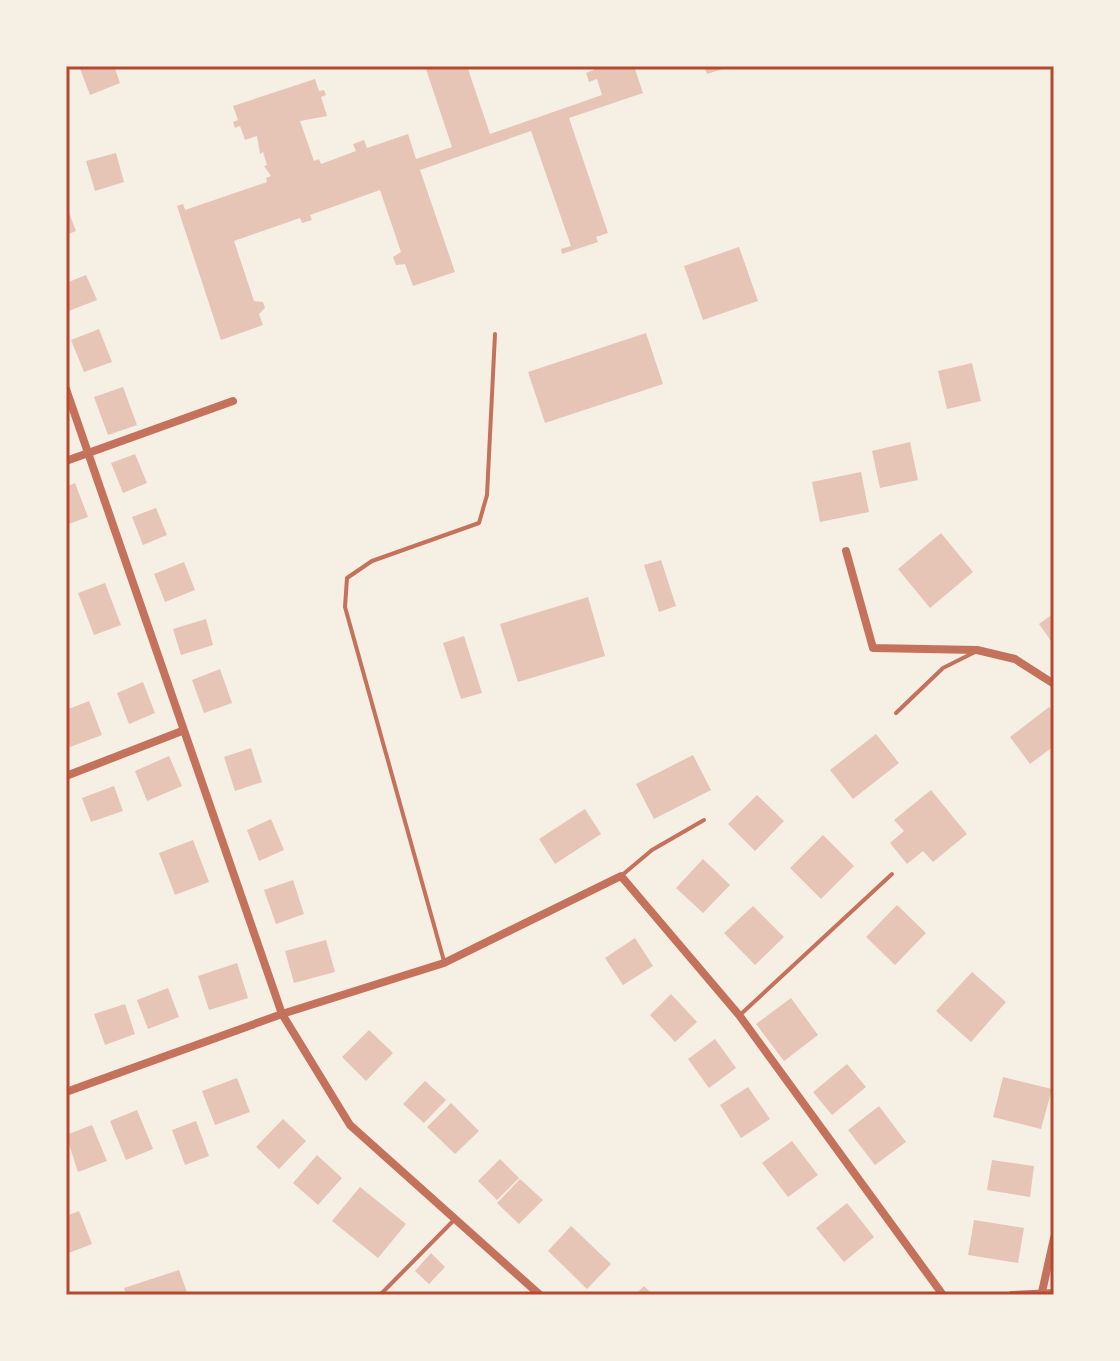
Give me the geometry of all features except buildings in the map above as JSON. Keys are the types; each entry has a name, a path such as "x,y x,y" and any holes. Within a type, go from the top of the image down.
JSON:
{"street":[{"path":"66,389 282,1014 350,1125 540,1295"},
{"path":"66,461 233,401"},
{"path":"846,551 873,648 977,650 1015,659 1054,684"},
{"path":"66,776 182,731"},
{"path":"66,1092 282,1014 444,963 621,876 739,1015 943,1295"},
{"path":"1042,1292 1054,1238"},
{"path":"1012,1295 1054,1293"}],"lane":[{"path":"444,963 345,607 347,578 372,561 479,523 487,495 495,334"},
{"path":"896,713 943,668 977,650"},
{"path":"621,876 652,850 704,820"},
{"path":"739,1015 892,874"},
{"path":"380,1295 456,1219"}]}
